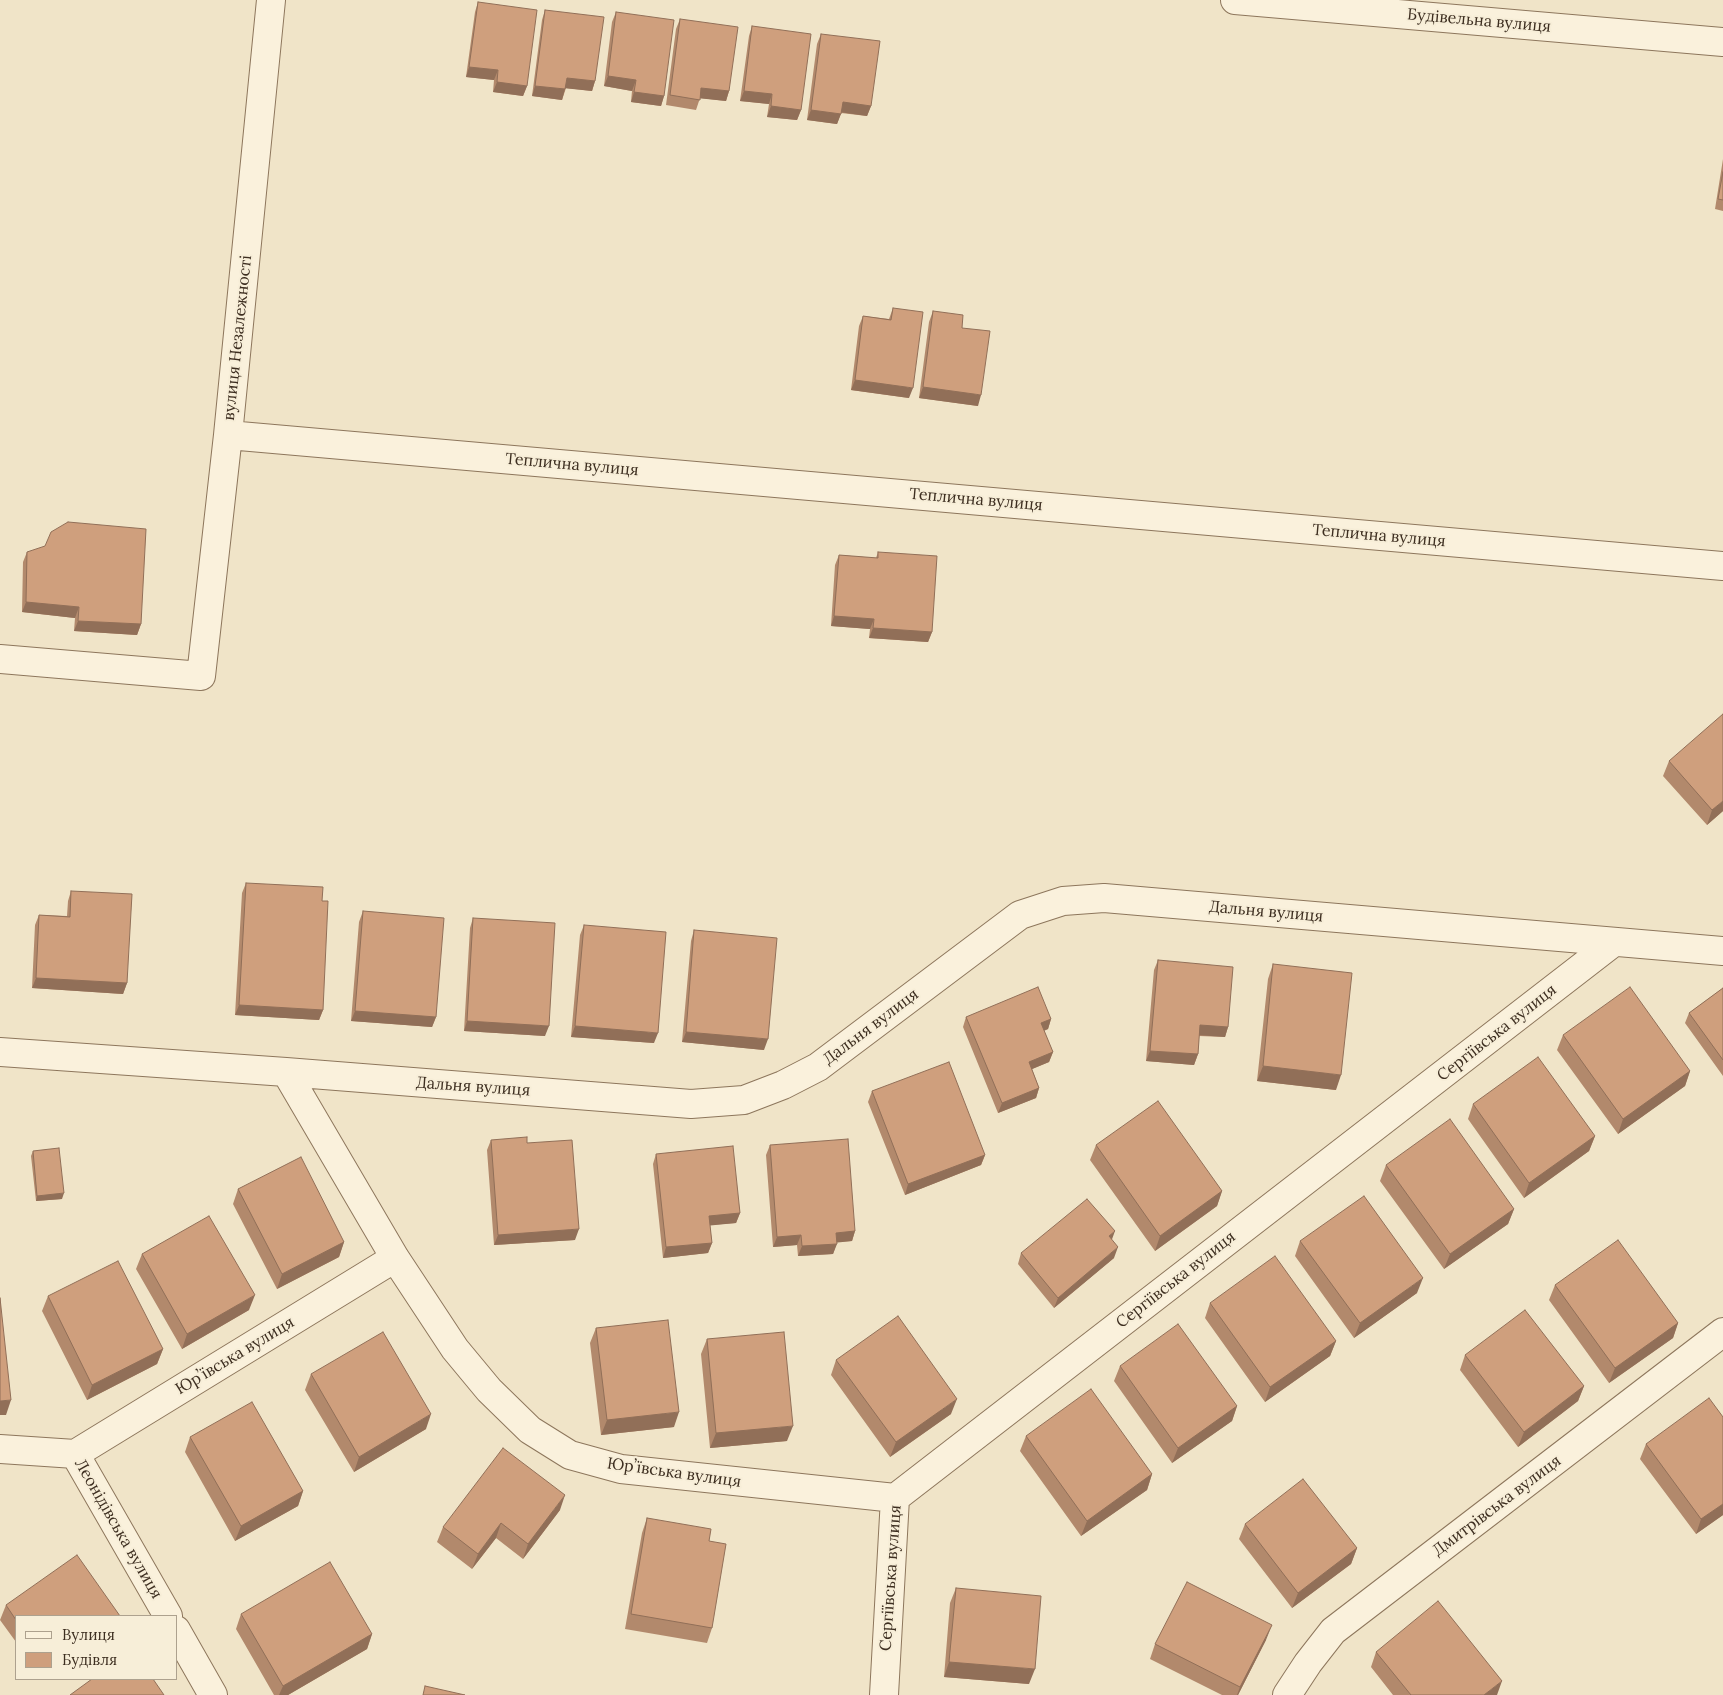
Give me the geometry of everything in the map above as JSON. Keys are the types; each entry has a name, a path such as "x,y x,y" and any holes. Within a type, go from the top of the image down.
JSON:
{"street":[{"name":"вулиця Незалежності","path":"0,660 201,676 228,435 270,0"},
{"name":"Будівельна вулиця","path":"1235,0 1723,42"},
{"name":"Теплична вулиця","path":"228,435 1723,566"},
{"name":"Дальня вулиця","path":"0,1052 286,1072 691,1104 744,1100 783,1086 818,1068 1020,915 1063,901 1104,898 1723,951"},
{"name":"Сергіївська вулиця","path":"884,1695 895,1498 1614,942"},
{"name":"Юрʼївська вулиця","path":"286,1072 395,1258 455,1349 489,1390 530,1430 570,1455 621,1469 895,1498"},
{"name":"Юрʼївська вулиця","path":"75,1454 395,1258"},
{"name":"Дмитрівська вулиця","path":"1286,1695 1333,1631 1723,1332"},
{"name":"Леонідівська вулиця","path":"0,1449 75,1454 167,1615"},
{"path":"178,1633 214,1695"}],"building":[{"path":"478,2 537,10 527,86 497,82 498,70 469,67"},
{"path":"545,10 604,17 595,81 567,78 565,89 535,86"},
{"path":"616,12 674,20 664,96 634,92 636,80 608,76"},
{"path":"680,19 738,27 729,91 701,88 700,100 670,95"},
{"path":"752,26 811,34 801,110 771,106 772,94 744,91"},
{"path":"821,34 880,41 871,106 843,102 841,114 811,110"},
{"path":"1723,172 1723,200 1718,199"},
{"path":"893,308 923,312 913,388 855,380 863,316 891,320"},
{"path":"933,311 963,315 962,328 990,331 981,395 923,387"},
{"path":"68,522 146,529 141,624 78,621 79,607 26,602 27,552 45,546 51,532"},
{"path":"878,552 937,556 932,632 873,628 874,619 834,616 839,555 878,558"},
{"path":"1723,714 1723,801 1712,810 1669,761"},
{"path":"246,883 323,887 322,901 328,901 323,1010 239,1005"},
{"path":"71,891 132,894 127,983 36,978 39,915 70,917"},
{"path":"363,911 444,918 436,1017 355,1011"},
{"path":"473,918 555,923 549,1026 467,1021"},
{"path":"584,925 666,932 658,1033 575,1026"},
{"path":"694,930 777,938 768,1039 686,1032"},
{"path":"1158,960 1233,967 1228,1027 1200,1025 1198,1054 1150,1051"},
{"path":"1273,964 1352,973 1341,1075 1263,1066"},
{"path":"1038,987 1051,1019 1041,1023 1053,1052 1029,1062 1039,1088 1002,1103 966,1017"},
{"path":"1630,987 1690,1071 1623,1119 1563,1035"},
{"path":"1723,988 1723,1060 1689,1013"},
{"path":"1538,1057 1595,1136 1529,1183 1473,1104"},
{"path":"949,1062 985,1155 908,1184 872,1091"},
{"path":"1158,1101 1222,1191 1160,1236 1096,1145"},
{"path":"1450,1119 1514,1209 1450,1254 1386,1165"},
{"path":"527,1137 527,1143 572,1140 579,1229 498,1235 491,1140"},
{"path":"848,1139 855,1231 836,1233 837,1244 802,1246 801,1235 777,1237 770,1145"},
{"path":"733,1146 740,1213 709,1216 712,1243 666,1247 656,1154"},
{"path":"59,1148 64,1193 37,1196 33,1151"},
{"path":"301,1157 344,1242 282,1274 238,1189"},
{"path":"1364,1196 1423,1278 1360,1323 1300,1241"},
{"path":"1087,1199 1115,1231 1109,1236 1118,1247 1058,1298 1021,1253"},
{"path":"209,1216 255,1295 187,1334 142,1254"},
{"path":"1618,1240 1678,1323 1615,1368 1555,1285"},
{"path":"1275,1256 1336,1341 1270,1387 1210,1303"},
{"path":"118,1261 163,1349 92,1385 48,1296"},
{"path":"0,1298 11,1400 0,1401"},
{"path":"1525,1310 1584,1386 1524,1432 1465,1355"},
{"path":"898,1316 957,1399 896,1442 836,1360"},
{"path":"668,1320 679,1412 607,1420 596,1328"},
{"path":"1178,1324 1237,1406 1178,1448 1120,1366"},
{"path":"383,1332 431,1414 359,1457 311,1374"},
{"path":"784,1332 793,1426 716,1433 707,1339"},
{"path":"1091,1389 1152,1474 1087,1521 1026,1436"},
{"path":"1709,1398 1723,1417 1723,1504 1701,1519 1646,1444"},
{"path":"252,1402 303,1491 241,1526 190,1437"},
{"path":"503,1448 565,1495 528,1544 501,1523 478,1554 443,1527"},
{"path":"1303,1479 1357,1548 1298,1593 1245,1524"},
{"path":"647,1518 711,1529 709,1541 726,1544 712,1628 631,1614"},
{"path":"77,1555 119,1615 15,1615 15,1618 6,1605"},
{"path":"330,1562 372,1634 283,1686 241,1614"},
{"path":"1187,1582 1272,1625 1240,1687 1155,1644"},
{"path":"956,1588 1041,1596 1035,1669 949,1662"},
{"path":"1438,1601 1502,1681 1484,1695 1411,1695 1376,1652"},
{"path":"91,1680 154,1680 164,1695 70,1695"},
{"path":"425,1686 465,1695 423,1695"}]}
